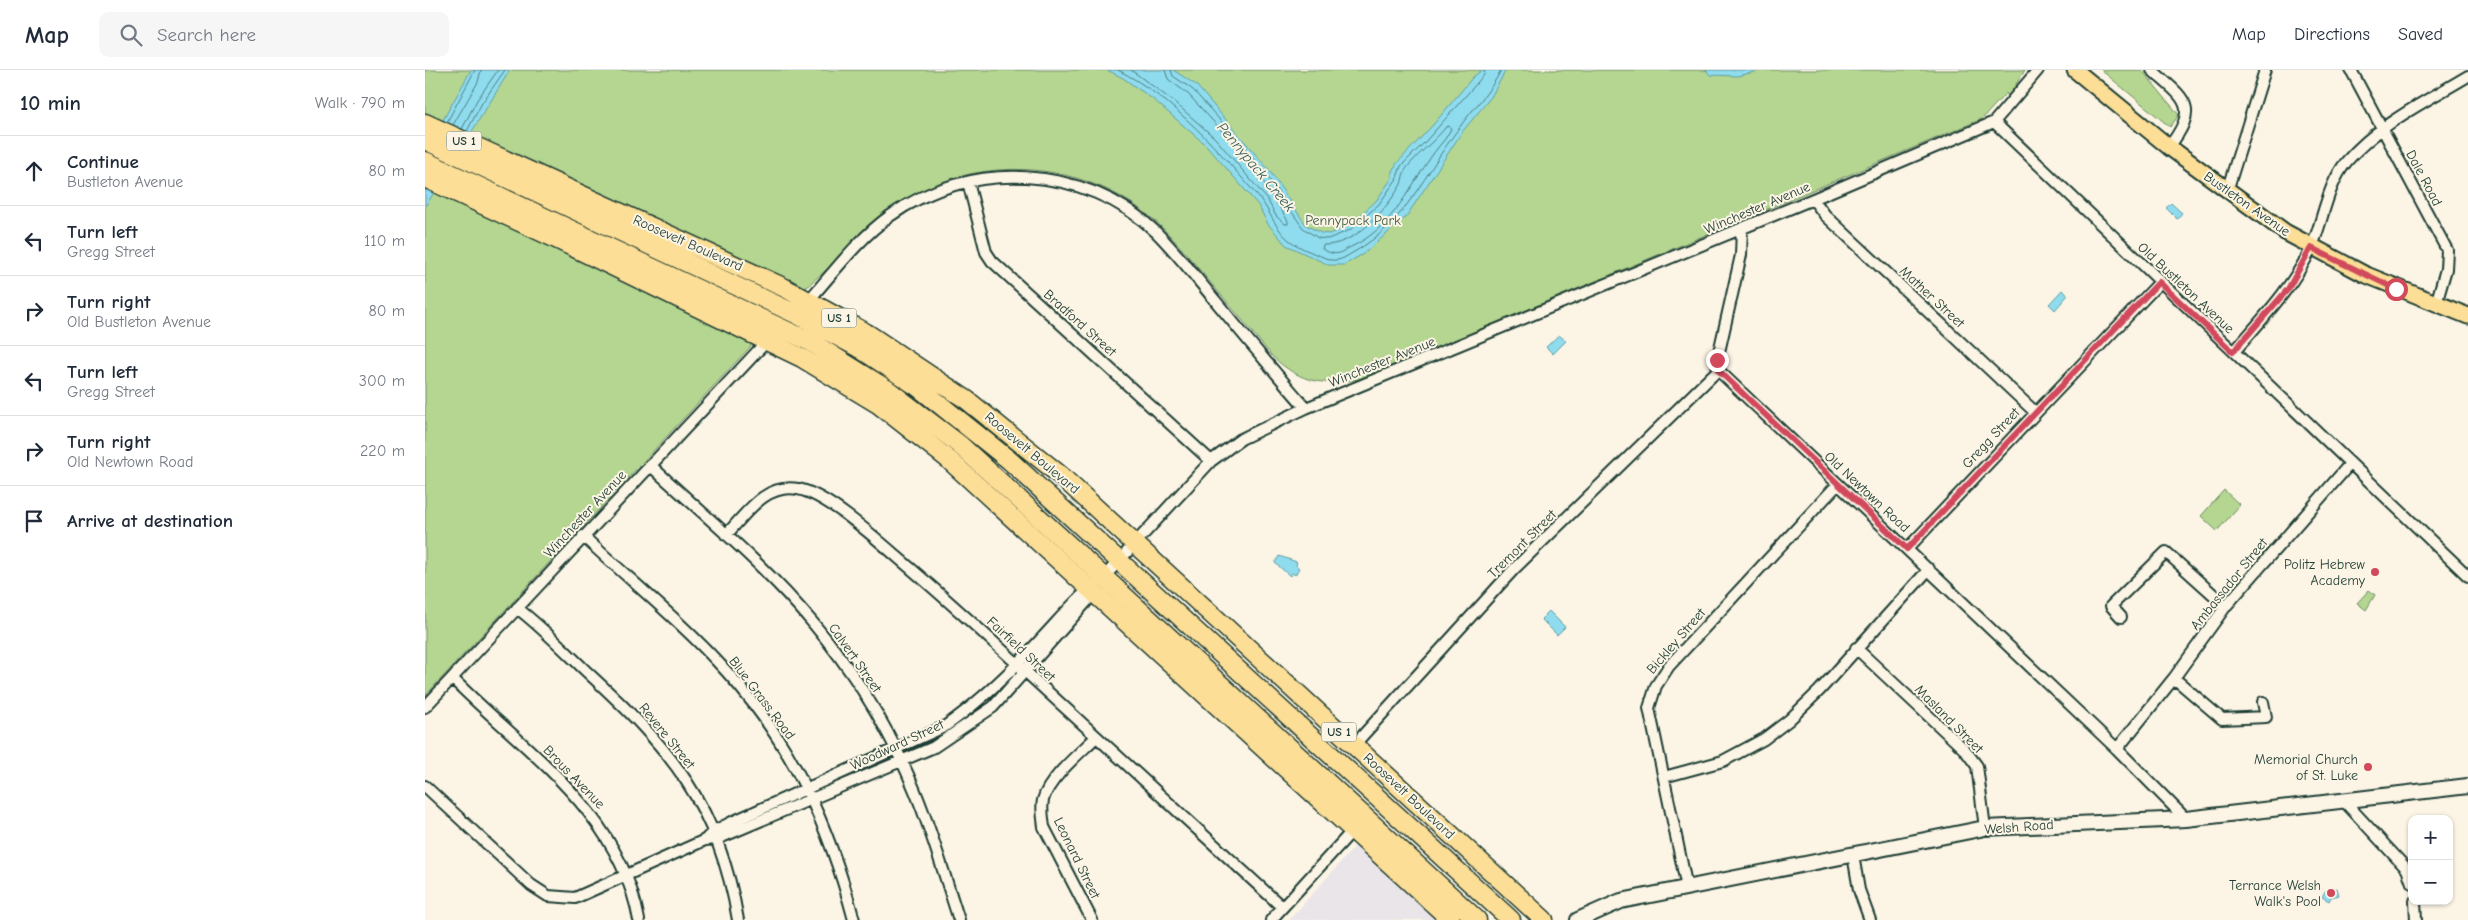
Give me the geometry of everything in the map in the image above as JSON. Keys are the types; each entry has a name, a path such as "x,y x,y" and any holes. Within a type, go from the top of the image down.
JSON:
{"highway":[{"name":"Roosevelt Boulevard","path":"425,123 499,166 709,273 819,326 918,387 991,444 1511,920"},
{"name":"Roosevelt Boulevard","path":"425,140 499,166 637,220 809,300 888,347 987,414 1041,459 1544,920"},
{"name":"US 1","path":"425,161 483,197 767,341 859,392 942,454 1451,920"},
{"name":"US 1","path":"425,178 483,197 667,274 823,350 888,390 942,430 1477,920"},
{"path":"637,220 709,273"},
{"path":"667,274 730,323"},
{"path":"859,392 942,430"}],"main road":[{"name":"Bustleton Avenue","path":"2075,70 2169,147 2227,191 2259,215 2311,248 2364,274 2468,316"},
{"name":"Welsh Road","path":"1579,920 1621,901 1985,828 2186,819 2468,786"}],"street":[{"name":"Winchester Avenue","path":"1306,408 1813,200 1994,122 2038,70"},
{"path":"2152,70 2179,93 2185,104 2183,127 2169,147"},
{"path":"2227,191 2265,70"},
{"name":"Dale Road","path":"2351,70 2447,250 2447,269 2436,304"},
{"path":"2233,352 2288,289 2311,248 2335,183 2346,162 2382,127 2468,76"},
{"name":"Old Bustleton Avenue","path":"1994,122 2349,465 2468,576"},
{"path":"809,300 849,255 889,217 925,196 967,182 1002,177 1054,180 1083,187 1107,198 1155,231 1306,408"},
{"name":"Bradford Street","path":"967,182 985,252 992,261 1211,461"},
{"name":"Mather Street","path":"1813,200 1825,215 2035,412"},
{"path":"1718,370 1717,360 1741,255 1742,229"},
{"name":"Gregg Street","path":"1907,549 2035,412 2071,378 2159,282"},
{"name":"Winchester Avenue","path":"425,707 767,341"},
{"name":"Old Newtown Road","path":"1718,370 2117,749 2186,819"},
{"name":"Tremont Street","path":"1354,746 1515,570 1718,370"},
{"name":"Woodward Street","path":"716,835 812,799 934,747 972,723 993,707 1021,667 1211,461 1241,439 1306,408"},
{"name":"Calvert Street","path":"650,465 785,593 817,628 850,672 895,749 922,809 959,920"},
{"name":"Ambassador Street","path":"2117,749 2174,678 2225,606 2349,465"},
{"name":"Bickley Street","path":"1687,888 1649,708 1656,686 1669,666 1838,484"},
{"name":"Fairfield Street","path":"726,535 760,499 773,491 785,488 810,492 873,537 941,594 1282,907"},
{"name":"Blue Grass Road","path":"583,536 728,672 775,734 807,789 835,852 854,920"},
{"path":"2121,617 2111,606 2165,552 2225,606"},
{"path":"1664,776 1723,761 1764,739 1789,720 1819,692 1929,569"},
{"name":"Revere Street","path":"517,608 650,732 690,786 716,835 732,888 737,920"},
{"name":"Masland Street","path":"1857,648 1965,750 1977,766 1985,828"},
{"name":"Woodward Street","path":"425,786 531,885 548,896 567,899 581,896 627,876 716,835 807,789 944,727 1021,667"},
{"name":"Brous Avenue","path":"452,678 583,803 602,829 627,876 639,920"},
{"path":"2174,678 2222,719 2266,717 2263,702"},
{"name":"Leonard Street","path":"1092,920 1044,827 1042,812 1043,800 1052,782 1096,737"},
{"path":"2344,801 2408,872"},
{"path":"1271,920 1353,830"},
{"path":"1853,855 1859,890 1870,920"},
{"path":"2415,905 2416,920"}],"shaded area":[{"path":"1357,844 1436,920 1289,920"}],"green space":[{"name":"Pennypack Park","path":"425,70 2025,70 2008,97 2006,93 1982,119 1367,377 1340,382 1317,381 1305,378 1283,366 1272,356 1180,246 1153,219 1125,199 1095,185 1063,175 1031,170 997,170 964,175 932,186 890,209 829,268 804,289 522,158 492,219 522,233 523,231 751,343 751,346 425,696"},
{"path":"2101,70 2142,70 2179,115 2170,127"},
{"path":"2224,490 2240,505 2217,531 2201,516"},
{"path":"2369,590 2375,595 2366,610 2357,603"}],"water":[{"path":"471,70 510,70 425,207 425,143 443,120"},
{"name":"Pennypack Creek","path":"1107,70 1173,70 1196,85 1269,170 1306,225 1321,233 1329,234 1348,226 1376,201 1392,178 1392,171 1397,163 1433,125 1473,77 1482,70 1506,70 1491,97 1462,132 1406,217 1363,254 1344,265 1329,265 1286,245 1268,224 1258,205 1207,146 1154,100 1123,78"},
{"path":"1706,70 1763,70 1737,76 1710,75"},
{"path":"2171,203 2182,213 2177,219 2166,208"},
{"path":"2062,290 2068,295 2055,310 2049,304"},
{"path":"1559,335 1566,341 1553,354 1546,347"},
{"path":"1279,556 1297,562 1296,565 1299,568 1295,575 1292,573 1290,576 1275,563"},
{"path":"1549,611 1565,627 1557,635 1541,619"},
{"name":"Terrance Welsh Walk's Pool","path":"2337,888 2339,895 2331,897 2329,901 2322,897 2325,891"}],"place":[{"name":"Politz Hebrew Academy","path":"2375,572"},
{"name":"Memorial Church of St. Luke","path":"2368,767"},
{"name":"Terrance Welsh Walk's Pool","path":"2331,893"}],"route":[{"path":"1717,360 1718,370 1907,549 2035,412 2071,378 2159,282 2233,352 2288,289 2311,248 2396,289"}]}
